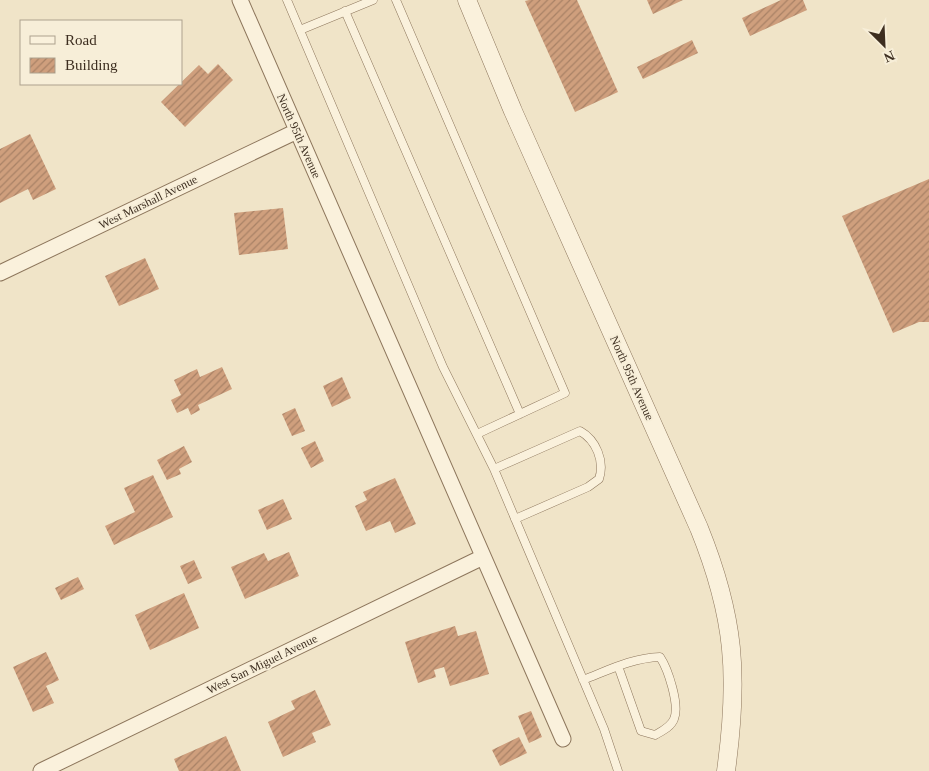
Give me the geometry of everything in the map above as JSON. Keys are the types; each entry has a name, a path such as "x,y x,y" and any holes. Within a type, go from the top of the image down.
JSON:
{"street":[{"name":"North 95th Avenue","path":"240,0 563,740"},
{"name":"North 95th Avenue","path":"467,0 513,111 699,528 720,585 727,614 734,675 733,711 726,771"},
{"name":"West Marshall Avenue","path":"0,273 297,130"},
{"name":"West San Miguel Avenue","path":"42,771 483,557"}],"lane":[{"path":"287,0 444,367 494,469 583,680 618,771"},
{"path":"300,30 373,0"},
{"path":"396,0 565,393 477,434"},
{"path":"345,11 520,414"},
{"path":"494,469 580,431 587,435 598,451 601,463 599,479 588,487 515,519"},
{"path":"583,680 618,666 644,658 660,657 668,669 675,707 674,720 666,729 655,735 641,732 618,666"}],"building":[{"path":"577,0 618,92 575,112 525,1"},
{"path":"647,0 683,0 653,14"},
{"path":"781,0 803,0 807,10 750,36 742,18"},
{"path":"692,40 698,53 643,79 637,67"},
{"path":"218,64 233,80 185,127 161,102 178,85 182,85 182,82 199,65 208,74"},
{"path":"30,134 56,189 33,200 28,189 0,203 0,149"},
{"path":"929,179 929,322 919,322 893,333 842,216"},
{"path":"283,208 288,249 239,255 234,213"},
{"path":"145,258 159,289 119,306 105,276"},
{"path":"222,367 232,389 198,405 200,410 191,415 188,408 177,413 171,400 181,395 174,380 197,369 200,377"},
{"path":"342,377 351,398 332,407 323,386"},
{"path":"295,408 305,431 292,436 282,414"},
{"path":"315,441 324,461 311,468 301,448"},
{"path":"184,446 192,462 179,469 181,474 167,480 157,460"},
{"path":"153,475 173,517 114,545 105,526 135,512 124,488"},
{"path":"395,478 416,524 395,533 390,521 366,531 355,506 367,500 363,492"},
{"path":"283,499 292,519 267,530 258,510"},
{"path":"289,552 299,576 245,599 231,567 264,553 268,561"},
{"path":"194,560 202,578 188,584 180,566"},
{"path":"78,577 84,589 61,600 55,588"},
{"path":"184,593 199,628 150,650 135,615"},
{"path":"455,626 458,636 476,631 489,674 450,686 444,667 434,670 436,677 418,683 405,642"},
{"path":"46,652 59,680 46,686 54,703 33,712 13,667"},
{"path":"315,690 331,725 312,733 316,742 283,757 268,722 295,709 291,701"},
{"path":"531,711 542,737 529,743 518,716"},
{"path":"226,736 241,771 179,771 174,759"},
{"path":"519,737 527,753 500,766 492,750"}]}
